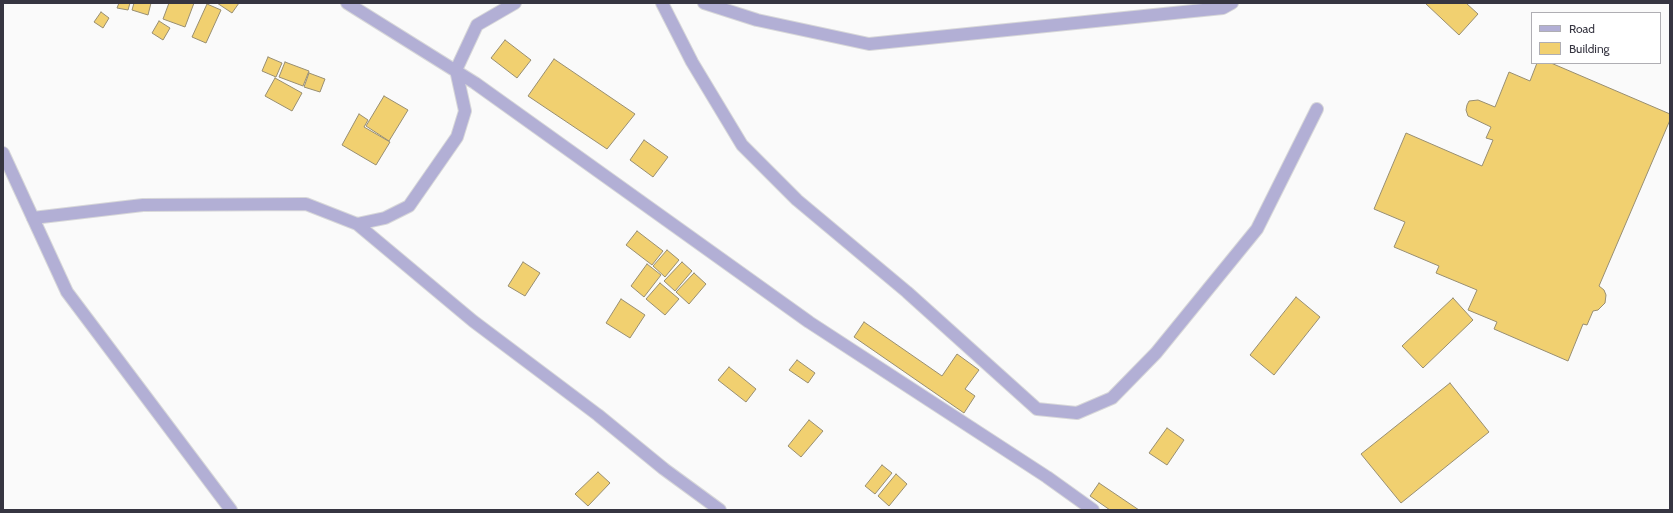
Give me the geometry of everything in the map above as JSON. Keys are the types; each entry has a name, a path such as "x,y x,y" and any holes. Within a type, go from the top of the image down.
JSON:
{"street":[{"path":"347,3 456,70 809,322 1048,477 1093,510"},
{"path":"358,224 385,218 409,206 457,137 465,111 456,70 477,25 515,3"},
{"path":"662,3 692,62 742,145 797,200 907,292 1037,409 1077,413 1112,398 1156,353 1257,229 1317,109"},
{"path":"704,3 757,20 869,44 1223,8 1232,3"},
{"path":"3,153 67,292 231,510"},
{"path":"33,218 143,205 306,204 358,224 473,321 598,415 664,469 720,510"}],"building":[{"path":"119,3 130,3 128,10 117,8"},
{"path":"134,3 151,3 148,15 132,10"},
{"path":"169,3 194,3 185,27 163,19"},
{"path":"217,3 239,3 232,13"},
{"path":"1425,3 1466,3 1478,14 1459,35"},
{"path":"207,4 221,10 206,43 192,37"},
{"path":"101,12 109,18 103,28 94,22"},
{"path":"159,21 170,28 163,40 152,33"},
{"path":"505,40 531,60 517,78 491,58"},
{"path":"268,57 282,63 276,77 262,71"},
{"path":"554,59 635,114 607,149 528,96"},
{"path":"285,62 309,71 303,86 279,77"},
{"path":"1537,64 1553,64 1670,114 1670,120 1599,286 1604,290 1606,295 1605,303 1598,310 1593,311 1587,325 1583,324 1568,361 1494,329 1497,322 1468,310 1477,290 1436,273 1439,266 1394,247 1405,222 1374,209 1406,133 1482,166 1493,140 1486,138 1491,127 1468,116 1466,110 1469,101 1478,100 1495,107 1509,72 1530,81"},
{"path":"309,73 325,79 320,92 304,87"},
{"path":"275,78 302,93 292,111 265,96"},
{"path":"384,96 408,110 389,141 366,126"},
{"path":"359,114 368,120 364,127 390,142 376,165 342,145"},
{"path":"644,140 668,157 653,177 630,160"},
{"path":"637,231 663,251 652,265 626,245"},
{"path":"667,250 679,260 665,277 653,266"},
{"path":"523,262 540,273 525,296 508,286"},
{"path":"682,262 692,271 675,291 664,281"},
{"path":"647,264 661,275 644,297 631,286"},
{"path":"694,273 706,284 689,304 676,292"},
{"path":"660,283 679,299 665,315 646,299"},
{"path":"1296,297 1320,317 1274,375 1250,355"},
{"path":"1453,298 1473,320 1423,368 1402,346"},
{"path":"621,299 645,315 630,338 606,323"},
{"path":"864,322 942,376 957,354 979,370 965,389 975,396 964,413 854,337"},
{"path":"797,360 815,373 808,383 789,370"},
{"path":"729,367 756,389 746,402 718,380"},
{"path":"1450,383 1489,432 1401,503 1361,454"},
{"path":"809,420 823,431 801,457 788,446"},
{"path":"1167,428 1184,440 1167,465 1149,453"},
{"path":"882,465 892,473 875,494 865,486"},
{"path":"598,472 610,483 588,506 575,494"},
{"path":"896,474 907,484 889,506 878,496"},
{"path":"1099,483 1139,510 1110,510 1090,496"}]}
